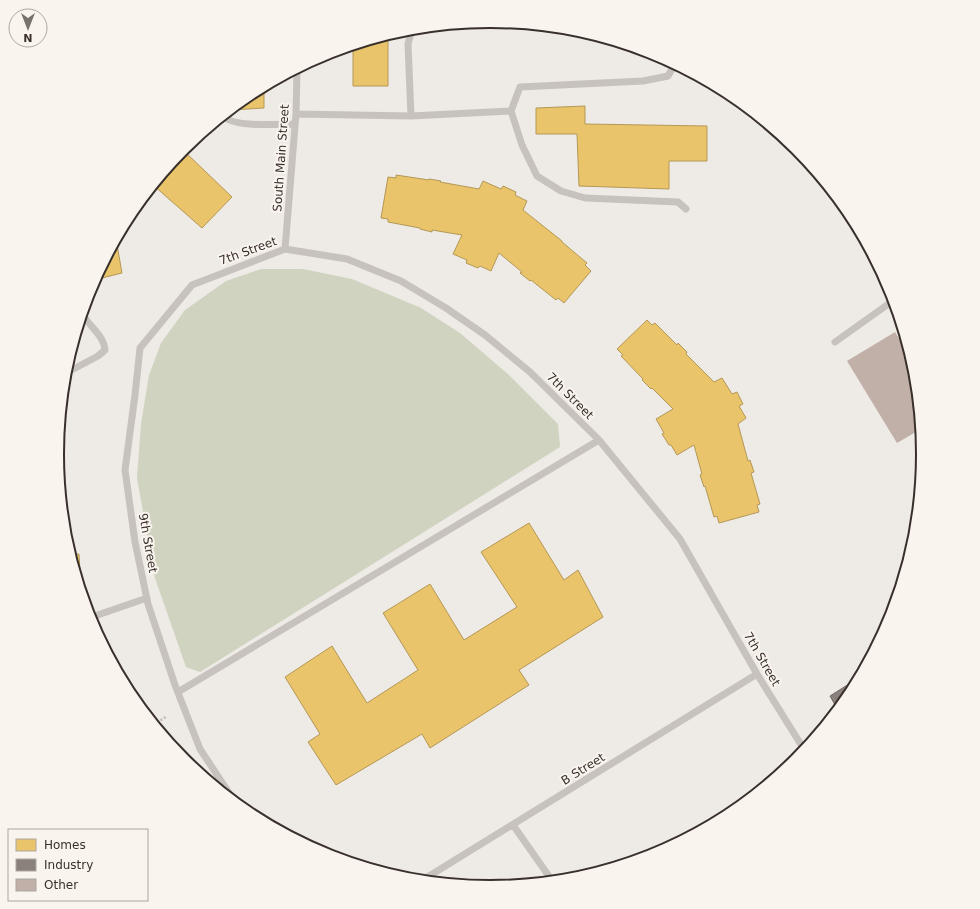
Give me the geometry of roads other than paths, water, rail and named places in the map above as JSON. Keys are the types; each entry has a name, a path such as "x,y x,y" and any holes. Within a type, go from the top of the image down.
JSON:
{"lane":[{"path":"410,36 408,44 411,116"},
{"path":"672,69 668,76 643,81 520,87 511,111 522,145 537,176 560,191 585,198 678,202 686,208"},
{"name":"South Main Street","path":"285,249 296,114 297,74"},
{"path":"296,114 411,116 511,111"},
{"path":"226,119 236,122 295,124"},
{"name":"7th Street","path":"192,285 285,249 347,259 401,281 446,308 485,336 530,372 599,440 680,539 757,674 802,746"},
{"name":"9th Street","path":"192,285 140,348 125,470 135,542 147,598 178,692 200,749 228,791"},
{"path":"835,342 889,304"},
{"path":"72,370 98,356 105,350 104,342 86,319"},
{"path":"178,692 599,440"},
{"path":"95,616 147,598"},
{"name":"B Street","path":"429,876 757,674"},
{"path":"513,825 549,877"}]}
